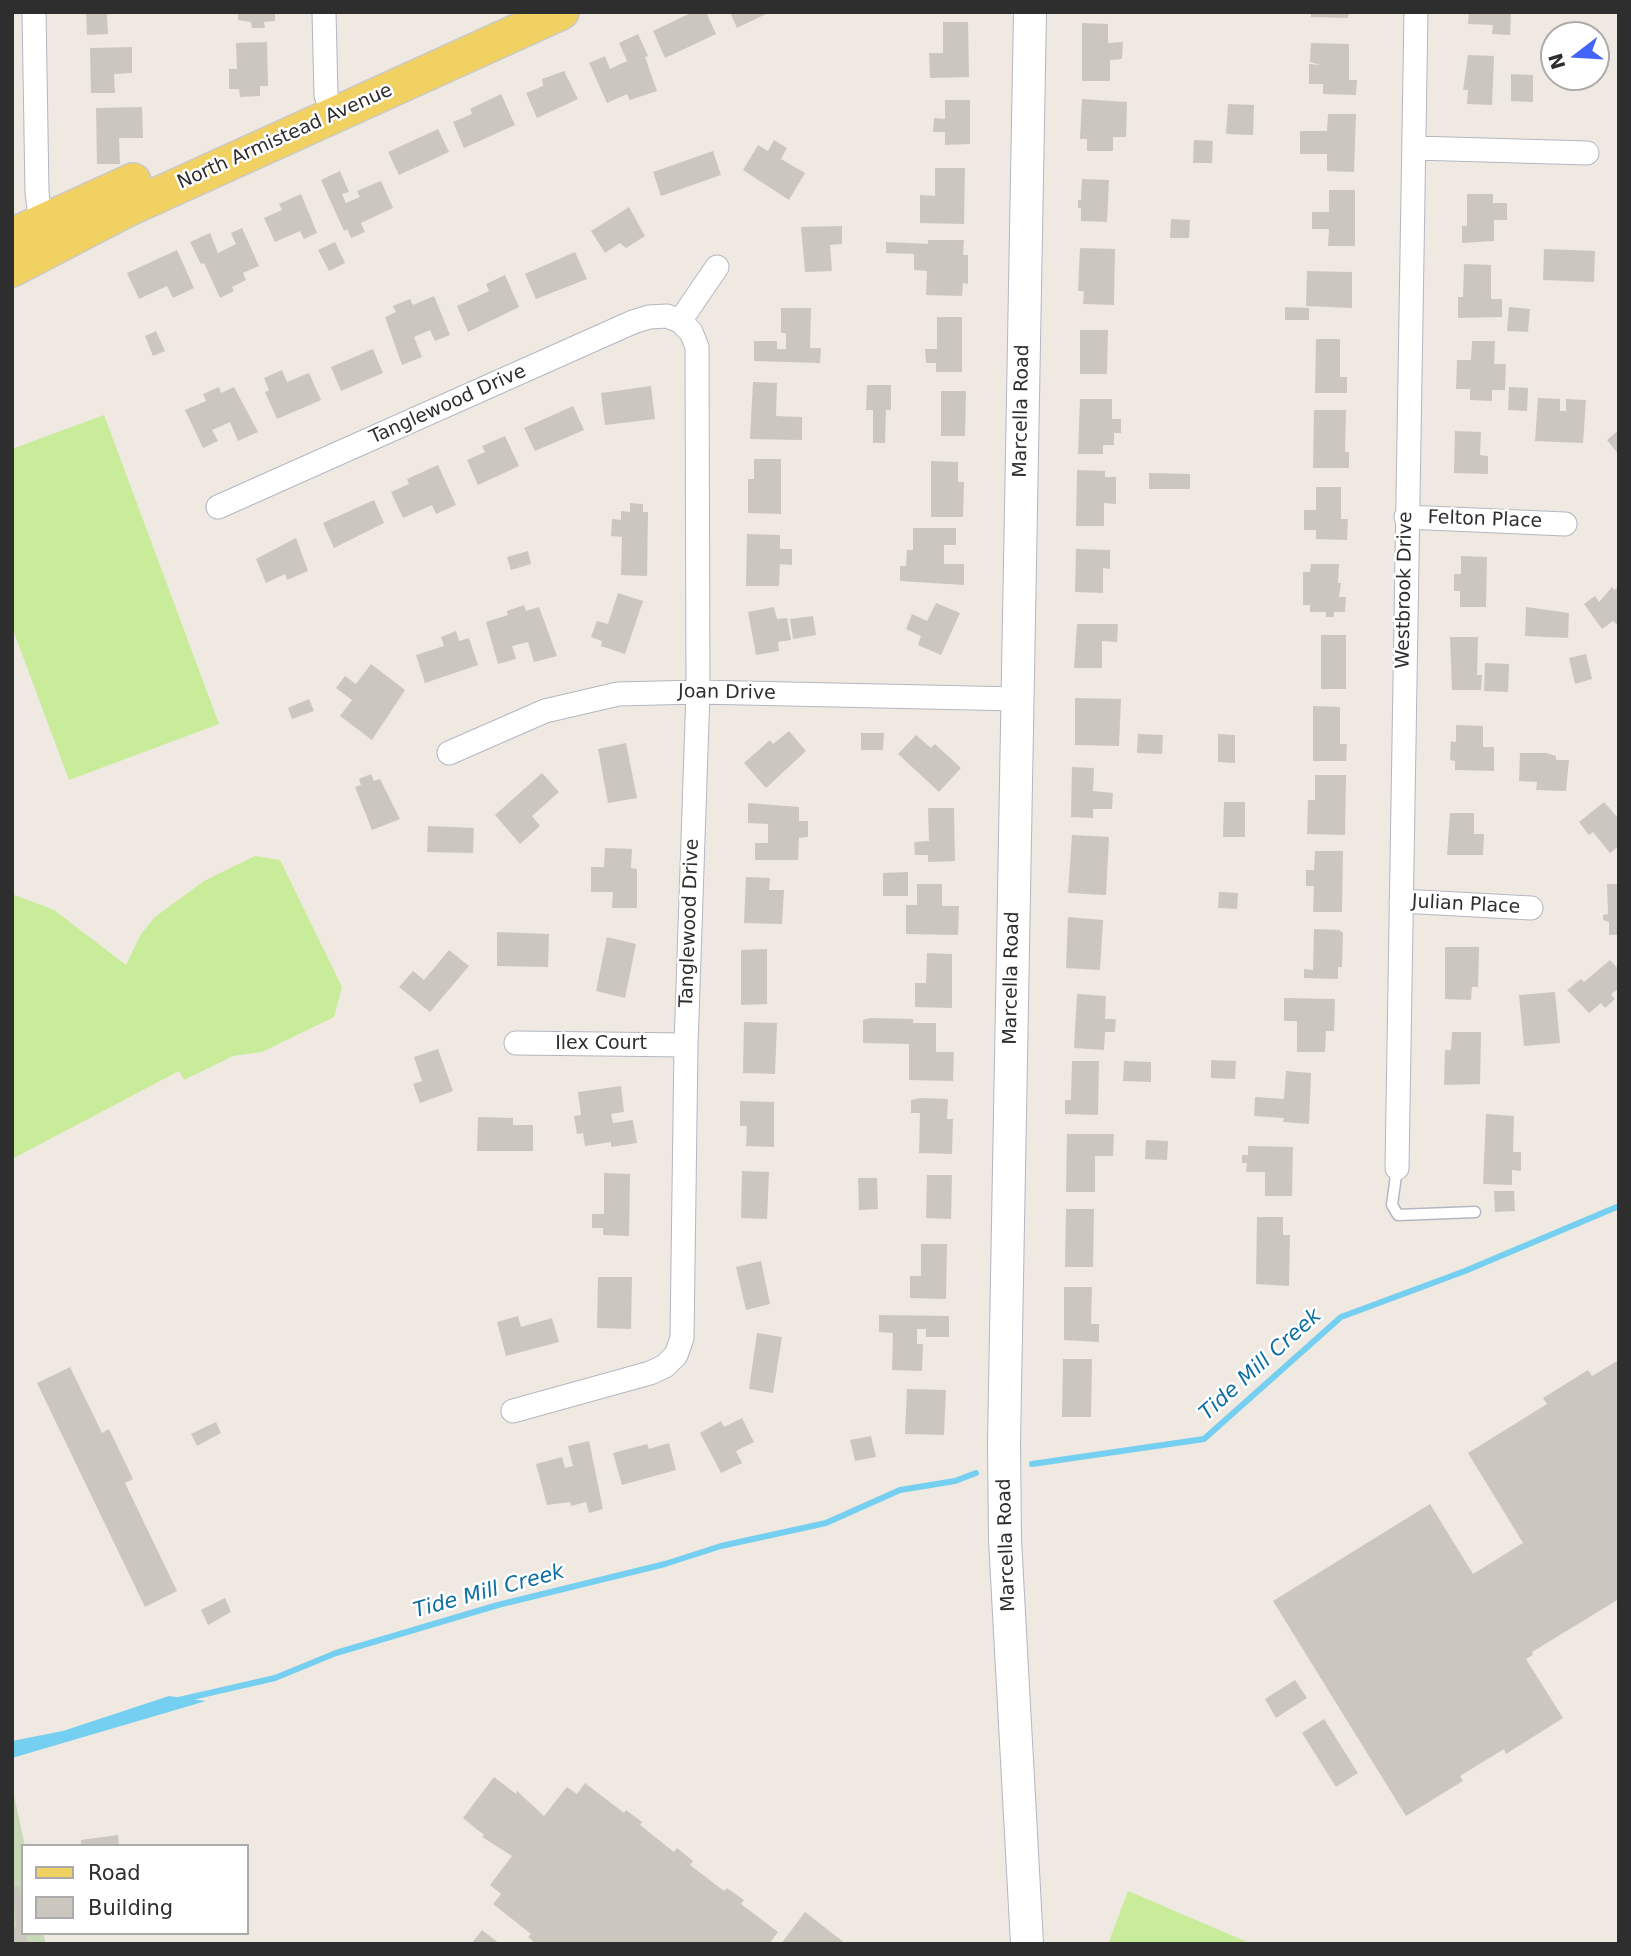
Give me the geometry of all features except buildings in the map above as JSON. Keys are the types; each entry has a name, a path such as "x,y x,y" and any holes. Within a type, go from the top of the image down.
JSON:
{"main road":[{"name":"North Armistead Avenue","path":"330,105 503,12"},
{"name":"North Armistead Avenue","path":"12,268 32,236 330,105 561,12"}],"street":[{"path":"32,236 37,192 34,12"},
{"path":"324,12 330,105"},
{"name":"Marcella Road","path":"1027,1944 1004,1473 1030,12"},
{"name":"Westbrook Drive","path":"1397,1168 1416,12"},
{"path":"1415,148 1587,153"},
{"path":"680,321 717,267"},
{"name":"Tanglewood Drive","path":"218,508 633,322 649,317 667,316 680,321 691,332 699,361 698,692 686,1045 682,1338 676,1355 665,1366 650,1373 513,1411"},
{"name":"Felton Place","path":"1406,517 1565,523"},
{"name":"Joan Drive","path":"449,753 545,711 594,697 698,692 1017,699"},
{"name":"Julian Place","path":"1401,901 1531,908"},
{"name":"Ilex Court","path":"516,1043 686,1045"}],"lane":[{"path":"1397,1168 1392,1205 1398,1215 1475,1212"}],"green space":[{"path":"104,415 219,724 69,780 12,627 12,449"},
{"path":"255,856 280,860 342,987 334,1017 262,1052 233,1056 184,1080 179,1071 12,1159 12,894 54,910 126,965 141,934 155,917 204,881"},
{"path":"12,1786 25,1844 21,1844 21,1935 44,1935 46,1944 12,1944"},
{"path":"1128,1891 1252,1944 1108,1944"}],"water":[{"path":"169,1696 206,1701 12,1758 12,1741 63,1731"}],"waterway":[{"name":"Tide Mill Creek","path":"1032,1464 1204,1439 1341,1317 1465,1271 1619,1206"},
{"name":"Tide Mill Creek","path":"179,1700 275,1678 336,1653 498,1605 665,1564 721,1546 826,1523 900,1490 955,1481 976,1473"}]}
